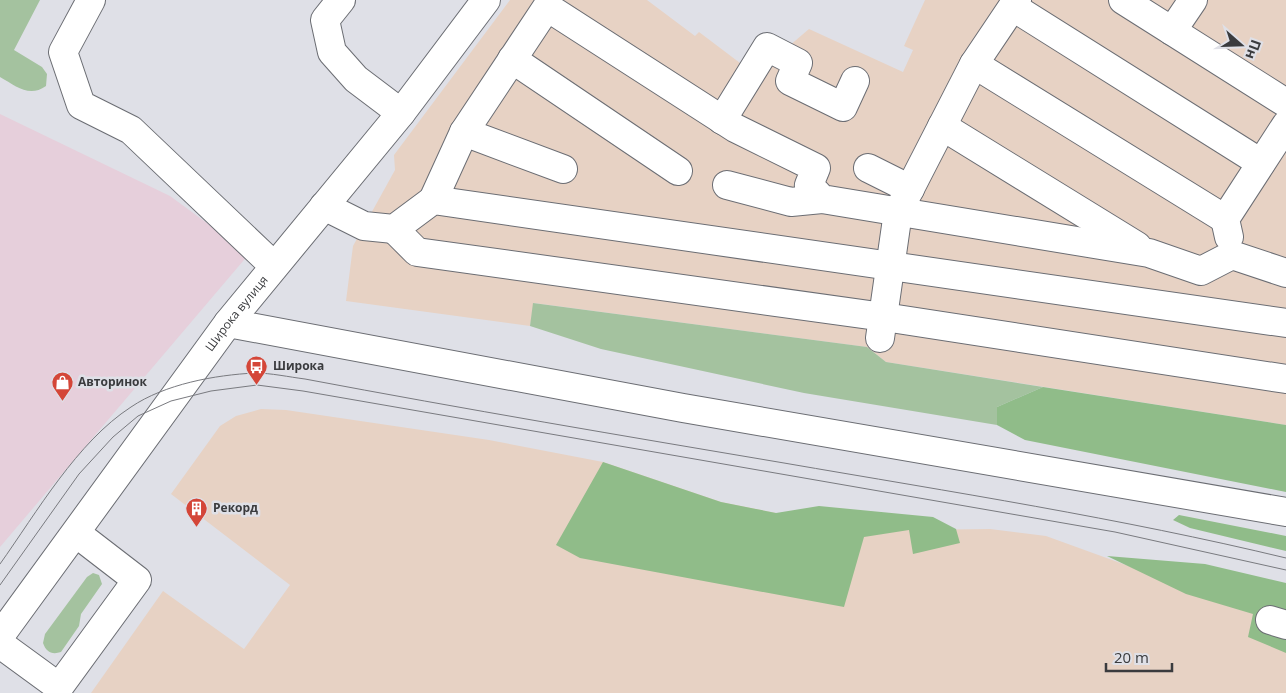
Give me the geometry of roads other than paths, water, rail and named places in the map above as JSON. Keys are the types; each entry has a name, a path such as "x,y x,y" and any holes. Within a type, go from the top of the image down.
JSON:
{"street":[{"path":"90,0 62,52 81,105 130,130 274,266"},
{"path":"341,0 325,20 332,52 356,79 401,113"},
{"name":"Широка вулиця","path":"0,636 228,323 401,113 486,0"},
{"path":"1123,0 1286,103"},
{"path":"1172,31 1193,0"},
{"path":"882,328 891,266 904,200 974,64 1015,3 1261,163"},
{"path":"394,229 433,200 464,132 547,7 722,120 816,168 810,185 822,199"},
{"path":"722,120 767,47 798,63 790,80 843,107 854,81"},
{"path":"512,59 678,171"},
{"path":"974,64 1225,218"},
{"path":"1232,255 1225,218 1286,124"},
{"path":"942,126 1149,253"},
{"path":"464,132 563,169"},
{"path":"868,168 904,200"},
{"path":"727,185 791,202 822,199 904,200 1149,253 1201,271 1232,255 1286,273"},
{"path":"433,200 1286,323"},
{"path":"324,206 364,226 394,229 416,252 882,328 1286,379"},
{"path":"228,323 693,410 1286,512"},
{"path":"0,644 59,687 137,580 76,533"}],"tram line":[{"path":"0,564 43,501 76,458 111,422 131,407 159,392 191,382 255,373 305,379 1036,506 1161,530 1286,558"},
{"path":"0,585 79,474 113,437 138,416 171,401 211,391 257,385 303,391 1115,532 1286,570"}],"place":[{"name":"Широка","path":"257,385"},
{"name":"Авторинок","path":"62,401"},
{"name":"Рекорд","path":"197,527"}]}
